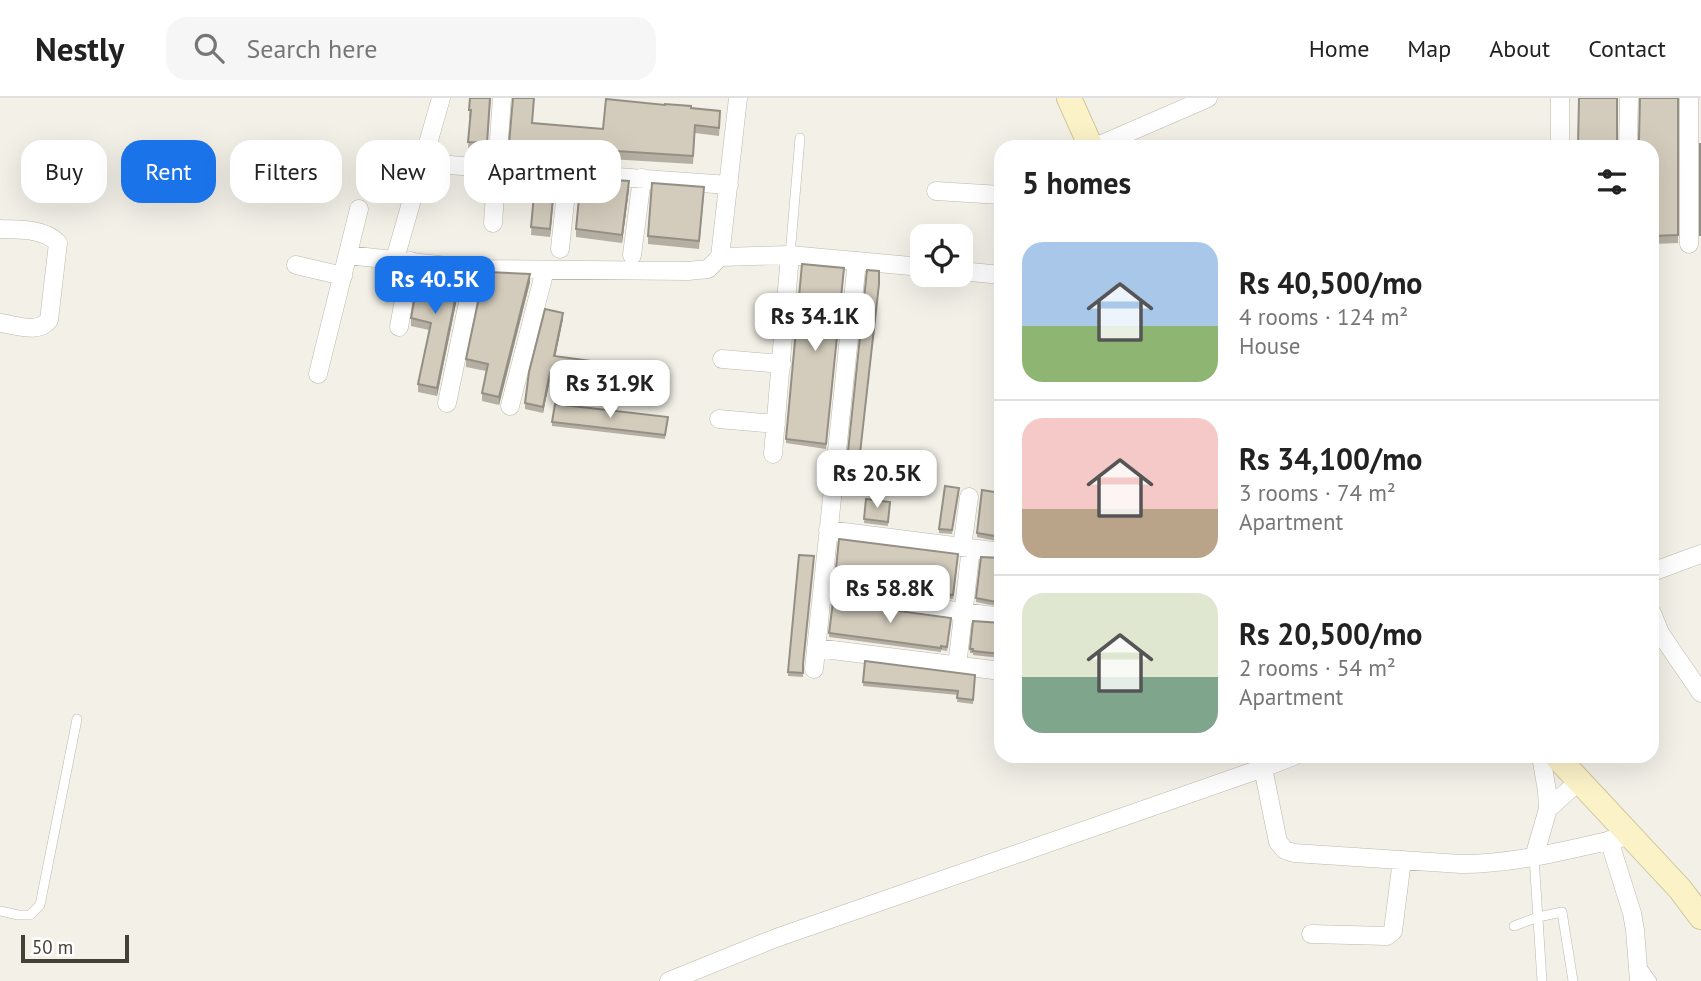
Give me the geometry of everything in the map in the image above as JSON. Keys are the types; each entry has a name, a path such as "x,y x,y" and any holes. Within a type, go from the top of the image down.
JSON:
{"street":[{"path":"428,140 441,98"},
{"path":"499,140 502,98"},
{"path":"348,255 475,269 708,269 720,257 738,98"},
{"path":"1069,98 1095,140"},
{"path":"1083,98 1097,140"},
{"path":"1113,140 1208,98"},
{"path":"1560,98 1560,140"},
{"path":"1628,140 1629,98"},
{"path":"1689,98 1689,244"},
{"path":"621,177 729,185"},
{"path":"632,255 642,178"},
{"path":"936,191 994,195"},
{"path":"399,327 398,260 412,203"},
{"path":"493,223 494,203"},
{"path":"560,249 565,203"},
{"path":"318,374 359,209"},
{"path":"0,229 41,233 51,236 58,243 50,320 38,329 0,323"},
{"path":"720,257 790,255 910,266"},
{"path":"773,454 790,255"},
{"path":"814,669 857,261"},
{"path":"296,265 343,276"},
{"path":"447,403 475,269"},
{"path":"510,406 545,270"},
{"path":"973,272 994,274"},
{"path":"722,359 782,364"},
{"path":"719,419 776,424"},
{"path":"957,666 963,612 969,498"},
{"path":"828,530 994,551"},
{"path":"1659,569 1701,554"},
{"path":"822,593 994,616"},
{"path":"1659,630 1701,693"},
{"path":"816,649 994,670"},
{"path":"669,981 776,938 1276,763"},
{"path":"1534,857 1548,809 1542,763"},
{"path":"1562,763 1579,781 1620,838 1680,889 1701,917"},
{"path":"1576,763 1701,891"},
{"path":"1263,768 1278,842 1285,850 1294,853 1482,864 1534,857 1620,838"},
{"path":"1548,809 1579,781"},
{"path":"1620,838 1639,972"},
{"path":"1311,934 1387,936 1393,931 1402,860"}],"lane":[{"path":"790,255 800,138"},
{"path":"0,911 30,915 40,905 77,719"},
{"path":"1534,857 1542,981"},
{"path":"1514,926 1562,912 1573,981"},
{"path":"1639,972 1653,981"}],"building":[{"path":"470,98 490,98 487,140 468,140"},
{"path":"513,98 534,98 532,123 603,129 606,99 720,111 719,128 695,125 693,156 621,151 621,140 509,140"},
{"path":"1579,98 1617,98 1617,140 1578,140"},
{"path":"1640,98 1678,98 1678,235 1659,236 1659,140 1639,139"},
{"path":"1701,144 1701,235 1700,235"},
{"path":"621,180 629,181 622,235 576,229 579,203 621,203"},
{"path":"652,183 704,187 699,241 648,236"},
{"path":"533,203 552,203 550,229 531,227"},
{"path":"802,264 844,268 826,444 786,439"},
{"path":"420,266 461,271 437,388 418,384 431,323 411,318"},
{"path":"867,270 879,271 879,284 859,462 847,461"},
{"path":"487,272 530,274 499,397 482,393 488,364 466,359 482,283"},
{"path":"545,309 563,313 554,356 668,369 665,387 550,373 543,407 525,403 529,372"},
{"path":"555,404 668,417 665,435 552,422"},
{"path":"945,486 959,488 952,530 939,529"},
{"path":"982,490 994,492 994,536 977,533"},
{"path":"866,499 890,502 888,522 864,519"},
{"path":"839,539 958,554 953,595 835,579"},
{"path":"799,555 814,556 803,673 788,672"},
{"path":"981,557 994,558 994,602 976,598"},
{"path":"833,602 951,618 947,647 829,633"},
{"path":"973,621 994,622 994,653 970,649"},
{"path":"865,661 975,675 973,700 957,698 958,691 863,682"}]}
